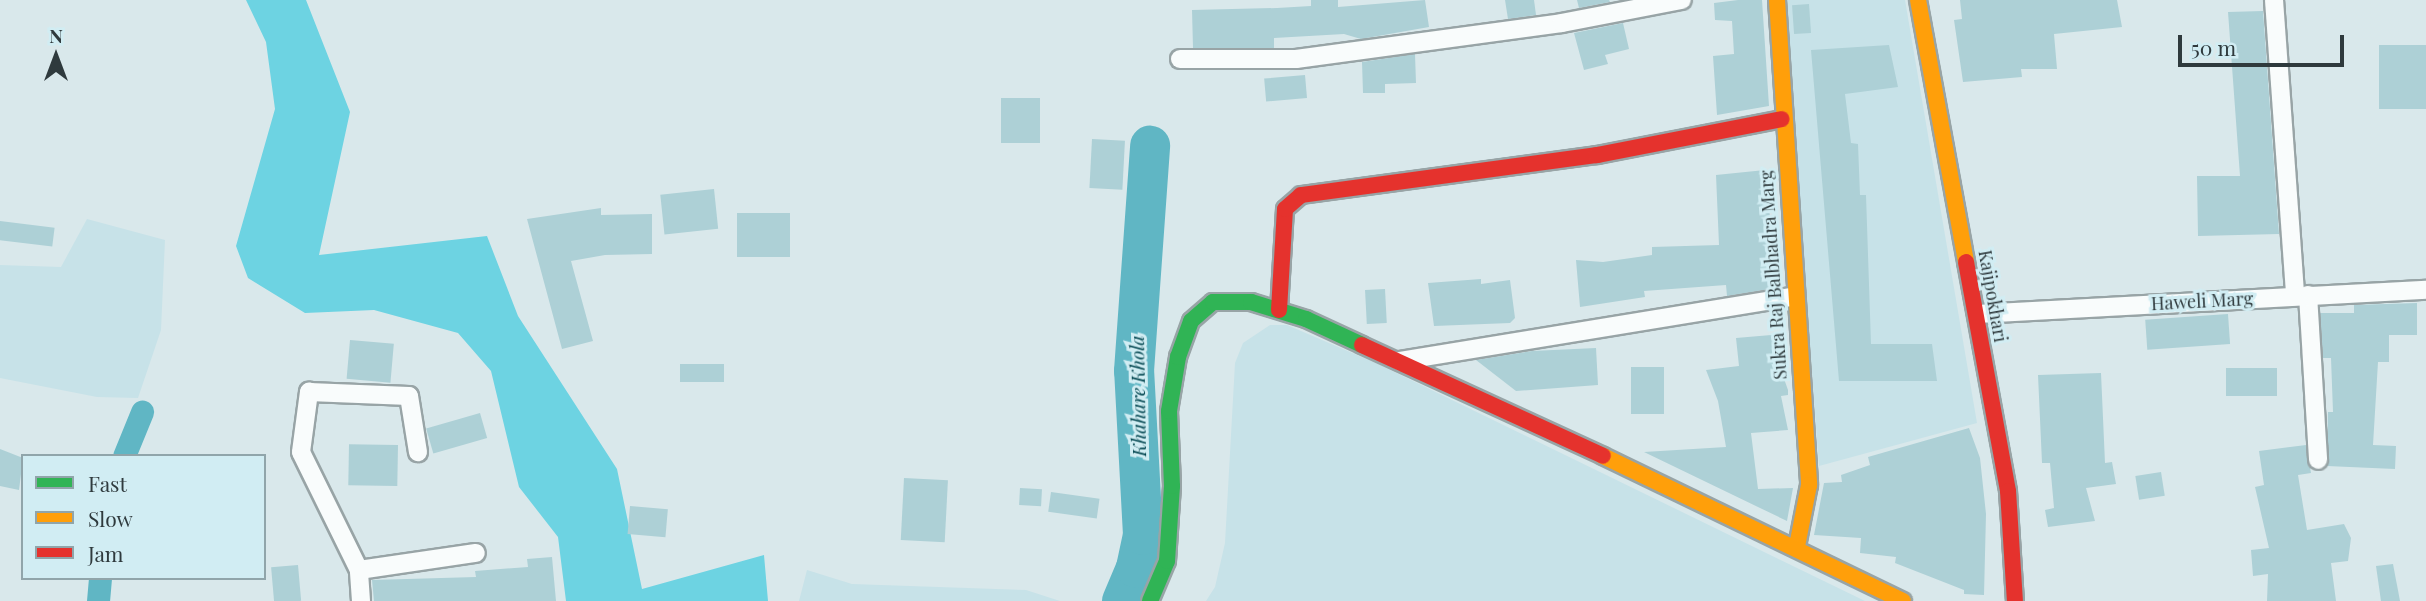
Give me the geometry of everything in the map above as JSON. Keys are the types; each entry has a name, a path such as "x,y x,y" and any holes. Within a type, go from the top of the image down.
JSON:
{"main road":[{"name":"Sukra Raj Balbhadra Marg","path":"1777,0 1782,119 1809,485 1797,546"},
{"name":"Kajipokhari","path":"1918,0 1978,314 2008,491 2015,601"},
{"path":"1279,310 1285,209 1301,195 1597,155 1782,119"},
{"path":"1150,601 1167,561 1172,486 1169,411 1178,357 1191,321 1213,302 1251,302 1279,310 1797,546 1903,601"}],"street":[{"path":"1180,58 1296,59 1562,23 1682,0"},
{"path":"2274,0 2318,460"},
{"name":"Haweli Marg","path":"1978,314 2426,290"},
{"path":"1393,362 1795,296"},
{"path":"361,601 359,569 302,452 309,392 409,396 418,452"},
{"path":"359,569 476,552"}],"shaded area":[{"path":"246,0 306,0 350,112 319,255 487,236 518,316 617,469 642,589 764,555 768,601 566,601 558,537 519,487 491,371 458,333 374,310 305,313 248,278 236,246 275,109 266,42"},
{"path":"1784,0 1905,0 1977,423 1819,466"},
{"path":"87,219 165,240 161,330 138,398 97,397 0,378 0,265 61,267"},
{"path":"1270,325 1287,325 1378,364 1865,601 1206,601 1215,587 1225,543 1235,363 1243,343"},
{"path":"807,570 852,584 1026,590 1060,601 799,601"}],"building":[{"path":"1311,0 1338,0 1338,7 1425,0 1429,27 1361,39 1344,34 1274,38 1274,48 1193,48 1192,10 1311,6"},
{"path":"1505,0 1534,0 1536,15 1508,19"},
{"path":"1577,0 1609,0 1610,2 1579,8"},
{"path":"1762,0 1769,106 1717,115 1713,56 1734,54 1732,21 1715,20 1714,3"},
{"path":"1960,0 2117,0 2122,27 2054,34 2057,69 2021,69 2022,77 1963,82 1954,20 1962,19"},
{"path":"1809,4 1811,33 1794,34 1792,5"},
{"path":"2263,11 2279,234 2198,236 2197,176 2240,176 2228,12"},
{"path":"1623,23 1629,49 1605,55 1608,64 1584,70 1574,33"},
{"path":"1889,45 1898,87 1845,94 1851,143 1858,144 1860,195 1866,195 1871,344 1932,344 1937,381 1839,381 1811,50"},
{"path":"2379,45 2426,45 2426,109 2379,109"},
{"path":"1415,54 1416,83 1385,84 1385,93 1363,93 1362,62"},
{"path":"1305,75 1307,98 1266,101 1264,79"},
{"path":"1001,98 1040,98 1040,143 1001,143"},
{"path":"1092,139 1125,141 1122,190 1089,188"},
{"path":"1765,170 1771,227 1777,226 1781,287 1727,296 1726,285 1644,291 1645,297 1580,307 1576,260 1603,262 1652,255 1652,247 1719,245 1716,175"},
{"path":"714,189 718,229 664,234 660,195"},
{"path":"601,208 601,215 652,214 652,254 605,255 571,261 593,341 562,349 527,219"},
{"path":"737,213 790,213 790,257 737,257"},
{"path":"0,221 55,228 52,247 0,240"},
{"path":"1481,279 1481,284 1510,280 1515,318 1510,323 1434,326 1428,283"},
{"path":"1385,289 1387,323 1367,324 1365,290"},
{"path":"2417,303 2417,335 2389,335 2389,362 2378,362 2373,445 2396,446 2395,469 2327,466 2328,412 2333,412 2331,358 2323,358 2320,313 2354,313 2354,305"},
{"path":"2228,314 2230,344 2147,350 2145,320"},
{"path":"1783,334 1786,355 1776,356 1788,390 1788,395 1781,396 1788,430 1751,433 1758,489 1793,488 1787,521 1644,452 1726,447 1718,401 1706,370 1739,366 1736,338"},
{"path":"350,340 394,344 390,383 347,379"},
{"path":"1596,348 1598,385 1516,391 1476,360 1532,351"},
{"path":"680,364 724,364 724,382 680,382"},
{"path":"1631,367 1664,367 1664,414 1631,414"},
{"path":"2226,368 2277,368 2277,396 2226,396"},
{"path":"2101,373 2105,463 2112,462 2116,484 2086,488 2095,521 2048,527 2045,510 2054,508 2050,463 2042,463 2038,375"},
{"path":"480,413 487,438 433,453 426,428"},
{"path":"1969,428 1980,458 1986,514 1984,595 1964,594 1964,590 1895,563 1896,557 1860,553 1861,538 1814,535 1824,483 1842,482 1841,475 1870,465 1868,457"},
{"path":"349,444 398,445 397,486 348,485"},
{"path":"2306,445 2311,473 2298,475 2307,530 2344,524 2351,538 2348,561 2331,563 2336,601 2267,601 2268,574 2253,576 2251,550 2269,548 2255,487 2264,485 2259,451"},
{"path":"0,449 21,457 21,474 19,490 0,486"},
{"path":"2161,472 2165,496 2139,500 2135,476"},
{"path":"904,478 948,480 945,542 901,540"},
{"path":"1020,488 1042,489 1041,506 1019,505"},
{"path":"1051,492 1100,499 1097,519 1048,512"},
{"path":"630,506 668,509 665,537 628,534"},
{"path":"552,557 556,601 374,601 372,580 476,577 475,571 528,567 527,559"},
{"path":"2393,564 2400,601 2381,601 2376,566"},
{"path":"298,565 301,601 274,601 271,567"}],"waterway":[{"name":"Khahare Khola","path":"1122,601 1136,568 1143,535 1134,371 1150,146"},
{"path":"125,454 142,412"},
{"path":"98,601 100,580"}],"traffic: fast":[{"path":"1150,601 1167,561 1172,486 1169,411 1178,357 1191,321 1213,302 1251,302 1306,319 1362,345"}],"traffic: slow":[{"path":"1777,0 1809,485 1797,546"},
{"path":"1918,0 1966,262"},
{"path":"1603,456 1903,601"}],"traffic: jam":[{"path":"1279,310 1285,209 1301,195 1597,155 1782,119"},
{"path":"1966,262 2008,491 2015,601"},
{"path":"1362,345 1603,456"}]}
